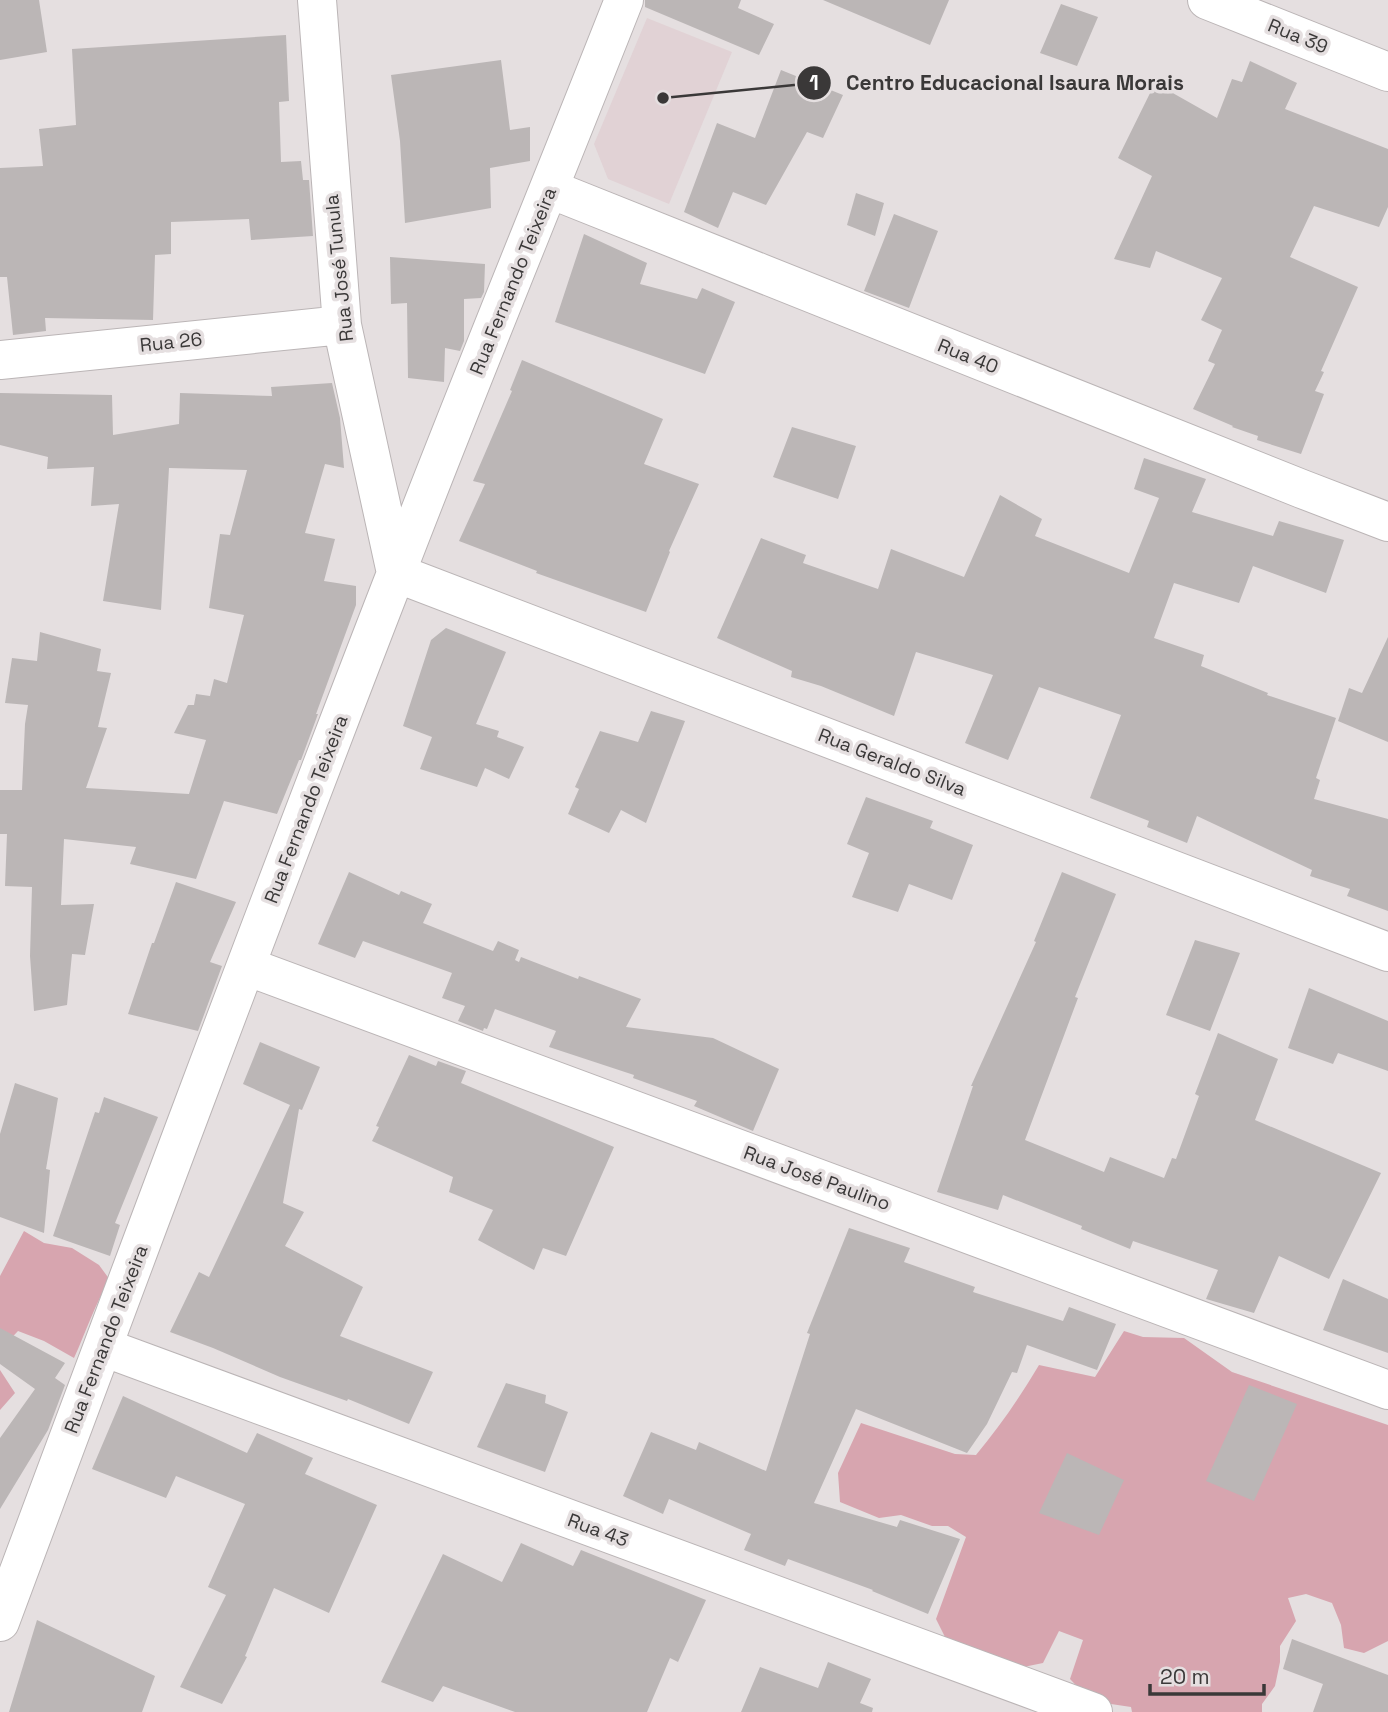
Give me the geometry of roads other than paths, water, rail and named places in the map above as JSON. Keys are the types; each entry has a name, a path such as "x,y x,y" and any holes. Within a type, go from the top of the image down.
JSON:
{"street":[{"name":"Rua José Tunula","path":"317,0 342,325 396,573"},
{"name":"Rua Fernando Teixeira","path":"0,1622 396,573 624,0"},
{"name":"Rua 39","path":"1207,0 1388,72"},
{"name":"Rua 40","path":"550,190 1388,522"},
{"name":"Rua 26","path":"0,360 342,325"},
{"name":"Rua Geraldo Silva","path":"396,573 1388,952"},
{"name":"Rua José Paulino","path":"246,966 1388,1390"},
{"name":"Rua 43","path":"103,1347 1093,1712"}],"place":[{"name":"Centro Educacional Isaura Morais","path":"663,98"}]}
